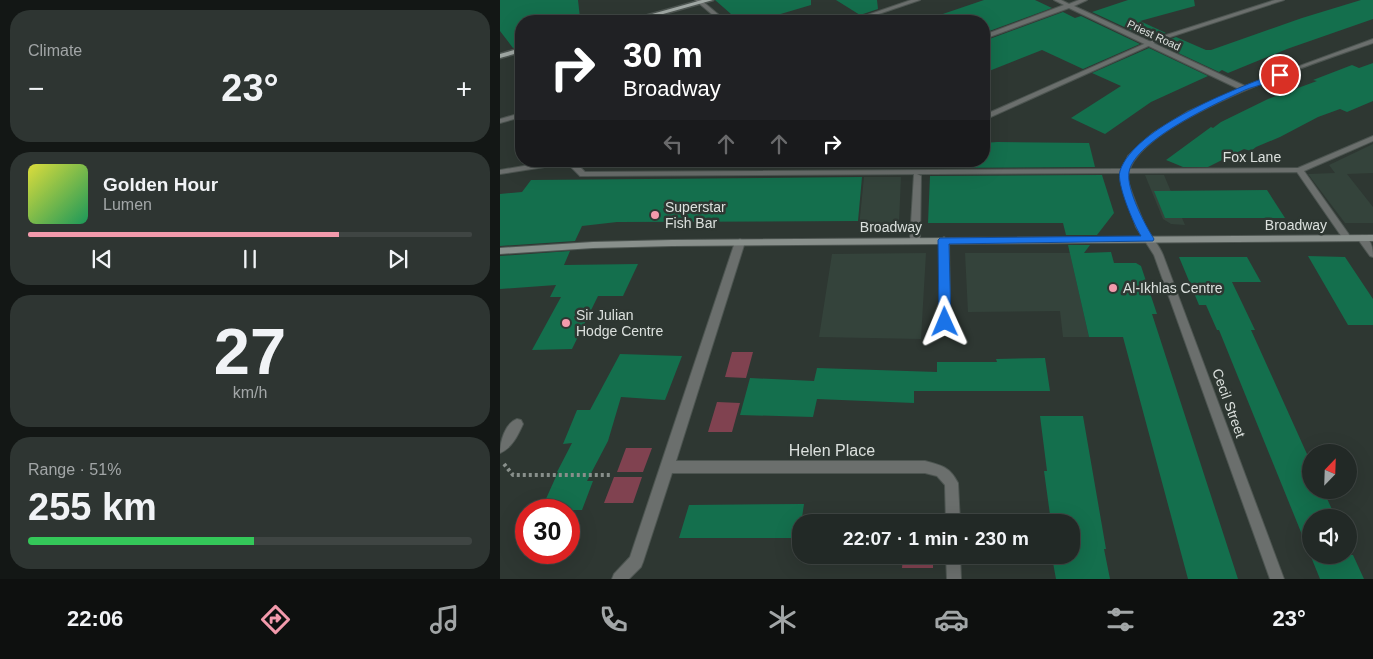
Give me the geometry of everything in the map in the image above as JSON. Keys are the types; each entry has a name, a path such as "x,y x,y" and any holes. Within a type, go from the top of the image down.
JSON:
{"main road":[{"path":"652,15 700,1 710,0"},
{"path":"500,56 515,52"},
{"name":"Broadway","path":"500,251 593,245 740,242 1373,238"}],"street":[{"path":"871,15 917,0"},
{"name":"Priest Road","path":"1057,0 1243,88"},
{"path":"990,35 1084,0"},
{"path":"990,115 1148,44 1281,0"},
{"path":"700,1 716,15"},
{"path":"1124,171 1142,146 1173,123 1243,88 1373,41"},
{"path":"500,122 515,117"},
{"name":"Fox Lane","path":"576,167 583,174 917,174 1299,170 1373,138"},
{"path":"500,172 532,167"},
{"path":"915,240 917,167"},
{"path":"1299,170 1347,238"},
{"name":"Cecil Street","path":"1124,171 1124,182 1141,228 1155,247 1168,280 1277,579"},
{"path":"1362,238 1373,254"},
{"path":"944,240 945,322"},
{"path":"619,579 636,562 740,242"},
{"path":"500,447 505,444 517,424"},
{"name":"Helen Place","path":"668,467 926,467 941,471 952,482 952,514"},
{"path":"953,564 954,579"}],"path":[{"path":"500,458 513,475 610,475"}],"shaded area":[{"path":"1373,144 1373,173 1347,174 1373,207 1373,223 1345,223 1308,174 1335,173 1329,165"},
{"path":"1145,175 1164,175 1185,225 1171,224 1163,219"},
{"path":"864,177 901,177 899,222 894,226 859,227"},
{"path":"926,253 921,339 819,337 832,254"},
{"path":"965,253 1070,253 1089,337 1063,337 1060,311 968,312"},
{"path":"732,352 753,352 746,378 725,377"},
{"path":"717,402 740,403 732,432 708,432"},
{"path":"626,448 652,448 643,472 617,472"},
{"path":"614,477 642,477 633,503 604,503"},
{"path":"902,564 933,564 933,568 902,568"}],"building":[{"path":"500,0 578,0 580,15 515,15 515,48 513,48 500,31"},
{"path":"715,0 811,0 811,5 777,15 732,15"},
{"path":"836,0 877,0 878,9 860,15"},
{"path":"984,0 1035,0 1052,8 990,31 990,15 940,15"},
{"path":"1128,0 1194,0 1195,6 1140,21 1166,33 1150,39 1092,12"},
{"path":"1361,0 1373,0 1373,19 1287,49 1228,73 1222,70 1219,72 1159,44 1176,37 1206,50 1211,50 1302,18"},
{"path":"1063,12 1075,18 1081,16 1140,44 1083,69 1042,50 990,71 990,39"},
{"path":"1149,48 1208,76 1151,102 1105,134 1071,118 1121,86 1092,73"},
{"path":"1373,63 1373,101 1347,112 1340,109 1318,117 1251,151 1244,149 1208,167 1183,167 1166,160 1211,127 1213,128 1221,122 1268,99 1317,81 1313,80 1352,65 1359,68"},
{"path":"990,143 1089,143 1095,167 930,168 990,167"},
{"path":"1102,175 1114,213 1097,235 1066,235 1063,223 928,223 930,176"},
{"path":"862,177 858,221 617,222 582,226 575,241 500,246 500,194 522,192 531,180"},
{"path":"1267,190 1285,218 1165,218 1154,191"},
{"path":"1068,245 1090,245 1084,253 1111,252 1114,263 1136,263 1141,266 1157,314 1152,314 1238,579 1188,579 1123,337 1089,337"},
{"name":"Sir Julian Hodge Centre","path":"570,251 564,265 638,264 623,296 598,296 572,349 532,350 561,297 550,297 556,285 500,289 500,256"},
{"path":"1308,256 1345,257 1373,299 1373,325 1348,325"},
{"path":"1179,257 1247,257 1261,282 1232,282 1255,330 1251,330 1302,444 1302,499 1327,499 1332,509 1302,509 1302,535 1219,330 1217,330 1206,305 1199,305"},
{"path":"620,354 682,356 665,400 621,397 608,441 587,481 593,481 582,510 580,510 580,499 546,499 572,443 563,444 577,410 590,410"},
{"path":"1045,358 1050,391 914,391 914,403 817,399 813,417 740,415 750,378 814,381 817,368 937,372 937,362 997,362 996,359"},
{"path":"1040,416 1083,416 1110,579 1056,579 1053,564 1080,564 1080,514 1050,514 1044,471 1047,471"},
{"path":"804,504 803,514 792,514 792,538 679,538 689,505"},
{"path":"1314,564 1357,564 1364,579 1320,579"}],"place":[{"name":"Superstar Fish Bar","path":"655,215"},
{"name":"Al-Ikhlas Centre","path":"1113,288"},
{"name":"Sir Julian Hodge Centre","path":"566,323"}],"route":[{"path":"945,322 944,240 1149,239 1141,228 1124,182 1124,171 1132,157 1154,136 1173,123 1243,88 1280,75"}]}
